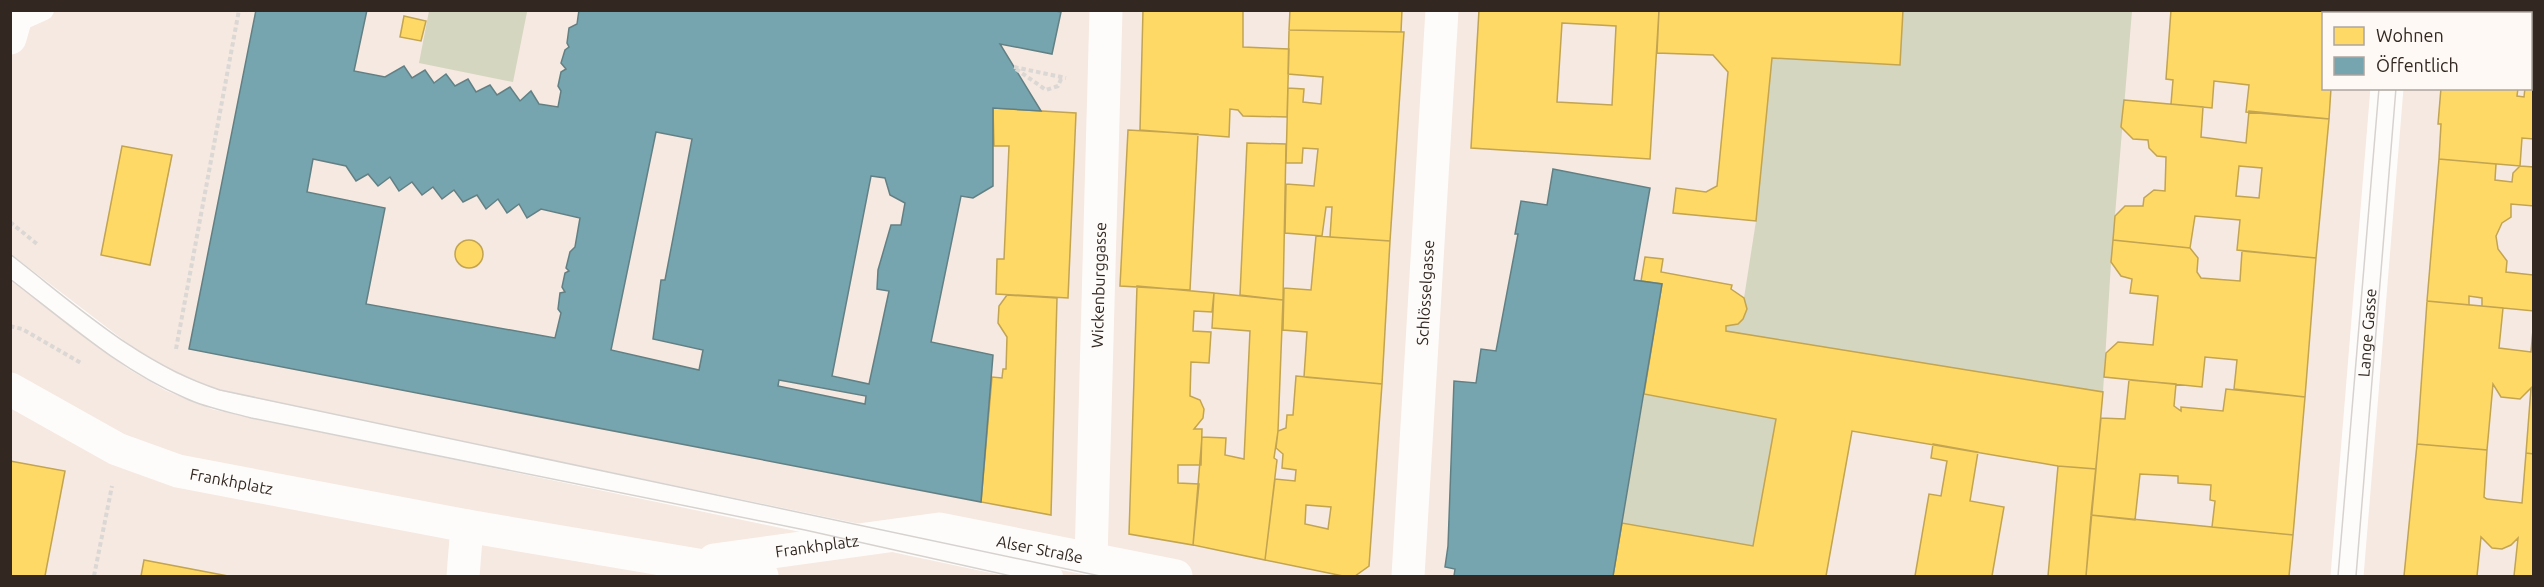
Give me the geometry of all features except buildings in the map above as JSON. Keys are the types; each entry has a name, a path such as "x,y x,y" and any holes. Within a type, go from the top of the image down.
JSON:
{"street":[{"name":"Wickenburggasse","path":"1091,559 1106,10"},
{"name":"Schlösselgasse","path":"1407,576 1442,10"},
{"name":"Lange Gasse","path":"2347,576 2387,90"},
{"name":"Frankhplatz","path":"10,389 117,449 178,471 467,526 756,576"},
{"path":"463,576 467,526"},
{"name":"Alser Straße","path":"939,528 1176,576"},
{"name":"Frankhplatz","path":"695,564 939,528"},
{"path":"756,576 762,576"}],"lane":[{"path":"10,266 133,360 171,382 216,400 832,527 1053,576"}],"path":[{"path":"175,354 239,10"},
{"path":"1014,67 1024,69 1062,76 1058,86 1046,90 1014,67"},
{"path":"94,576 113,477"}],"green space":[{"path":"429,11 527,12 513,82 419,63"},
{"path":"1903,11 2132,11 2111,263 2103,392 1726,331 1726,326 1737,324 1744,318 1746,309 1744,298 1756,221 1772,58 1900,65"},
{"path":"1644,394 1776,419 1753,546 1622,523"}],"tram line":[{"path":"2338,576 2379,90"},
{"path":"2356,576 2396,90"},
{"path":"10,254 84,313 135,349 190,379 220,390 1100,576"},
{"path":"10,279 73,328 138,374 161,387 209,407 251,418 805,530 1011,576"}]}
